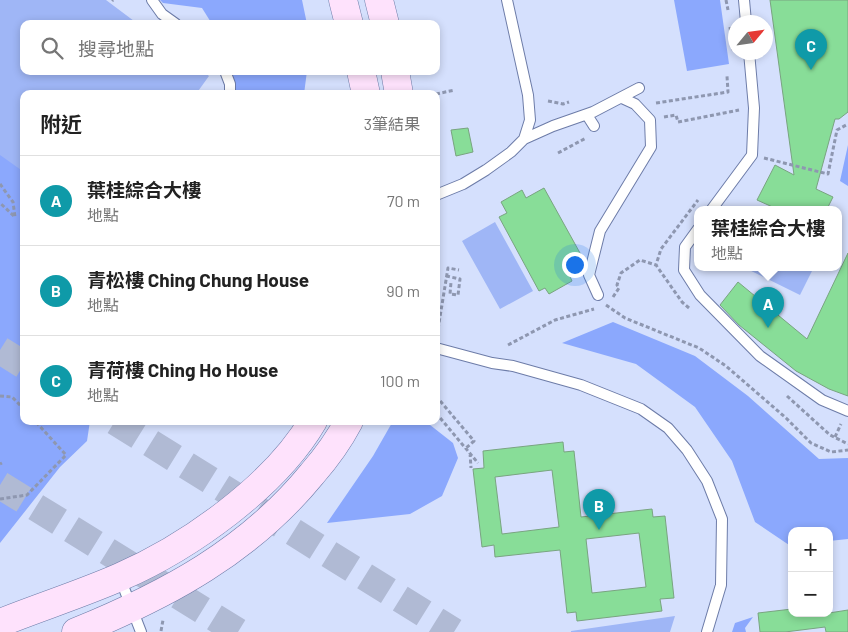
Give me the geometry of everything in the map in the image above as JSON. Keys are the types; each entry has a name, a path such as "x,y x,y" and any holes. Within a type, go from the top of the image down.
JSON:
{"main road":[{"path":"343,0 348,20"},
{"path":"379,0 383,20"},
{"path":"362,75 365,90"},
{"path":"396,75 398,90"},
{"path":"0,623 120,577 152,562 183,543 220,518 256,490 286,457 310,425"},
{"path":"76,632 136,620 178,586 249,538 302,487 326,457 346,425"}],"lane":[{"path":"152,0 162,14 170,20"},
{"path":"507,0 528,95 530,120 524,139"},
{"path":"744,0 745,15"},
{"path":"714,206 752,156 754,108 750,60"},
{"path":"227,75 230,90"},
{"path":"440,193 463,184 486,170 511,152 524,139 553,126 587,115 639,88"},
{"path":"598,295 589,275 600,231 651,146 650,120 635,104 622,98"},
{"path":"587,115 594,126"},
{"path":"694,234 685,246 684,270 700,295 760,356 822,400 848,411"},
{"path":"440,349 492,363 513,366 581,385 641,409 668,428 687,450 707,482 722,519 722,585 707,632"},
{"path":"120,577 136,620"}],"path":[{"path":"726,0 728,15"},
{"path":"655,103 728,92 727,76"},
{"path":"440,93 455,90"},
{"path":"660,118 676,115 678,122 754,108"},
{"path":"752,156 828,174 837,130 848,124"},
{"path":"558,153 577,143"},
{"path":"0,184 13,202 15,217 0,203"},
{"path":"508,345 555,320 607,306 620,288 618,284 621,273 640,260 656,265"},
{"path":"440,316 448,268 459,270"},
{"path":"446,276 460,279 458,295 450,294 451,282"},
{"path":"598,295 607,306 625,318 700,348 726,366 811,443 831,452 848,450"},
{"path":"0,396 12,397 20,405"},
{"path":"440,401 474,441 466,448"},
{"path":"440,418 478,463"},
{"path":"0,499 28,495 66,455 39,425"},
{"path":"470,453 472,468"},
{"path":"161,630 163,620"}],"shaded area":[{"path":"0,0 106,0 133,20 20,20 20,75 209,76 199,90 20,90 20,171 0,157"},
{"path":"160,0 302,0 306,20 210,20 202,8 163,3"},
{"path":"674,0 720,0 729,64 687,71"},
{"path":"224,75 306,75 305,90 228,90"},
{"path":"848,145 848,186 840,181"},
{"path":"0,155 20,169 20,425 89,425 87,441 60,467 0,543"},
{"path":"495,222 533,291 500,309 462,241"},
{"path":"751,271 812,271 800,295"},
{"path":"613,322 695,356 748,396 819,459 848,458 848,539 833,541 833,527 788,527 788,544 755,522 732,461 695,407 636,364 562,343"},
{"path":"391,425 430,425 453,443 458,458 442,496 410,514 327,523 373,456"},
{"path":"675,616 670,632 571,632 571,631"},
{"path":"753,617 745,628 746,632 732,632 735,623"}],"building":[{"path":"770,0 848,0 848,112 839,119 835,119 816,189 833,197 828,206 770,206 757,200 775,165 794,175"},
{"path":"468,128 473,152 456,156 451,130"},
{"path":"544,188 585,262 568,272 572,281 549,294 545,288 539,291 499,217 507,213 501,202 522,190 526,198"},
{"path":"848,253 848,396 829,389 796,371 739,325 720,305 738,282 807,339 839,271 842,271 842,266"},
{"path":"563,442 564,452 574,451 581,517 652,509 653,517 665,516 674,598 660,599 662,611 577,621 576,612 567,613 560,550 495,557 494,545 482,547 473,469 484,468 483,451","holes":["552,470 559,527 502,534 495,477","639,533 646,587 592,593 586,539"]},
{"path":"788,609 788,617 833,617 833,612 848,610 848,632 826,632 825,627 785,632 760,632 758,613"}],"tunnel":[{"path":"0,350 20,362"},
{"path":"121,425 454,632"},
{"path":"0,485 238,632"}],"place":[{"name":"青荷樓 Ching Ho House","path":"811,70"},
{"name":"葉桂綜合大樓","path":"768,328"},
{"name":"青松樓 Ching Chung House","path":"599,530"}]}
